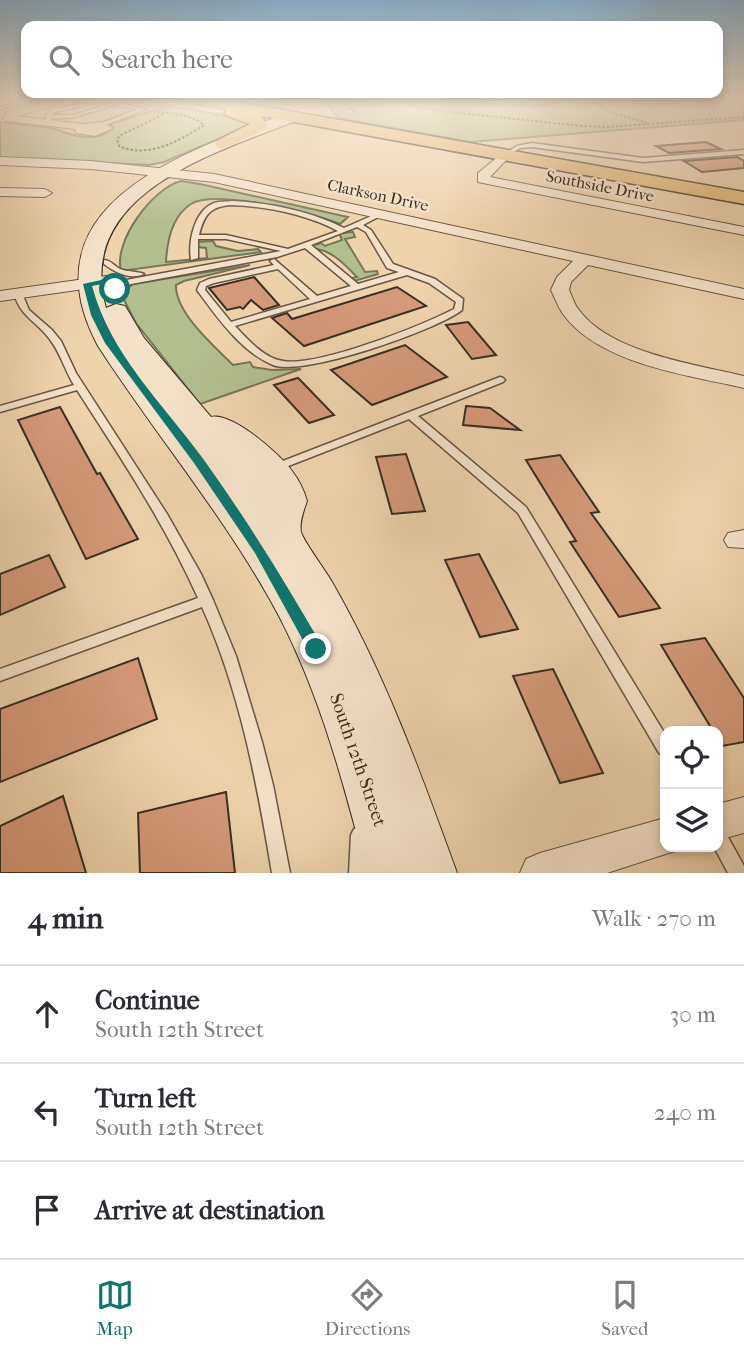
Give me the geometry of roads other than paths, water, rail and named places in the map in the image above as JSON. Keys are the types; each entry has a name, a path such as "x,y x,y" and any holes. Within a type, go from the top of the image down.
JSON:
{"main road":[{"path":"103,281 113,243 127,216 172,172 231,141"},
{"path":"224,144 233,141"},
{"path":"172,172 242,141"},
{"path":"424,141 744,198"},
{"name":"South 12th Street","path":"103,281 126,331 228,457 283,533 322,598 356,667 389,750 430,873"},
{"name":"South 12th Street","path":"103,281 96,315 109,343 198,461 260,550 316,649 353,739 394,873"},
{"path":"192,415 213,423 247,446 272,469 289,495 283,533"}],"street":[{"name":"Southside Drive","path":"505,155 482,176 483,178 531,190 744,231"},
{"name":"Clarkson Drive","path":"1,163 172,172 214,177 744,294"},
{"path":"0,191 45,193"},
{"path":"584,259 563,281 560,290 589,330 609,344 630,352 744,382"},
{"path":"0,296 103,281"},
{"path":"723,821 744,815"},
{"path":"540,873 660,838"}],"lane":[{"path":"505,155 519,147 532,145 643,160 744,152"},
{"path":"194,258 195,237 204,215 213,205 223,204 315,217 344,232"},
{"path":"103,281 123,283 270,257 344,232 380,214"},
{"path":"279,266 203,285 201,290 230,325 259,352 276,363 297,366 411,330 458,310 461,306 457,297 432,281 404,273 390,265 369,231 358,225"},
{"path":"195,237 226,237 289,251"},
{"path":"306,245 357,287"},
{"path":"270,257 316,300"},
{"path":"103,281 124,274 181,271"},
{"path":"230,325 404,273"},
{"path":"18,293 22,309 50,333 63,352 79,387 173,535 206,600 224,641 258,752 281,873"},
{"path":"272,469 500,380"},
{"path":"0,409 79,387"},
{"path":"412,416 522,510 660,740"},
{"path":"0,675 206,600"},
{"path":"316,649 349,778"},
{"path":"356,813 360,836 358,873"},
{"path":"723,845 738,873"}]}
